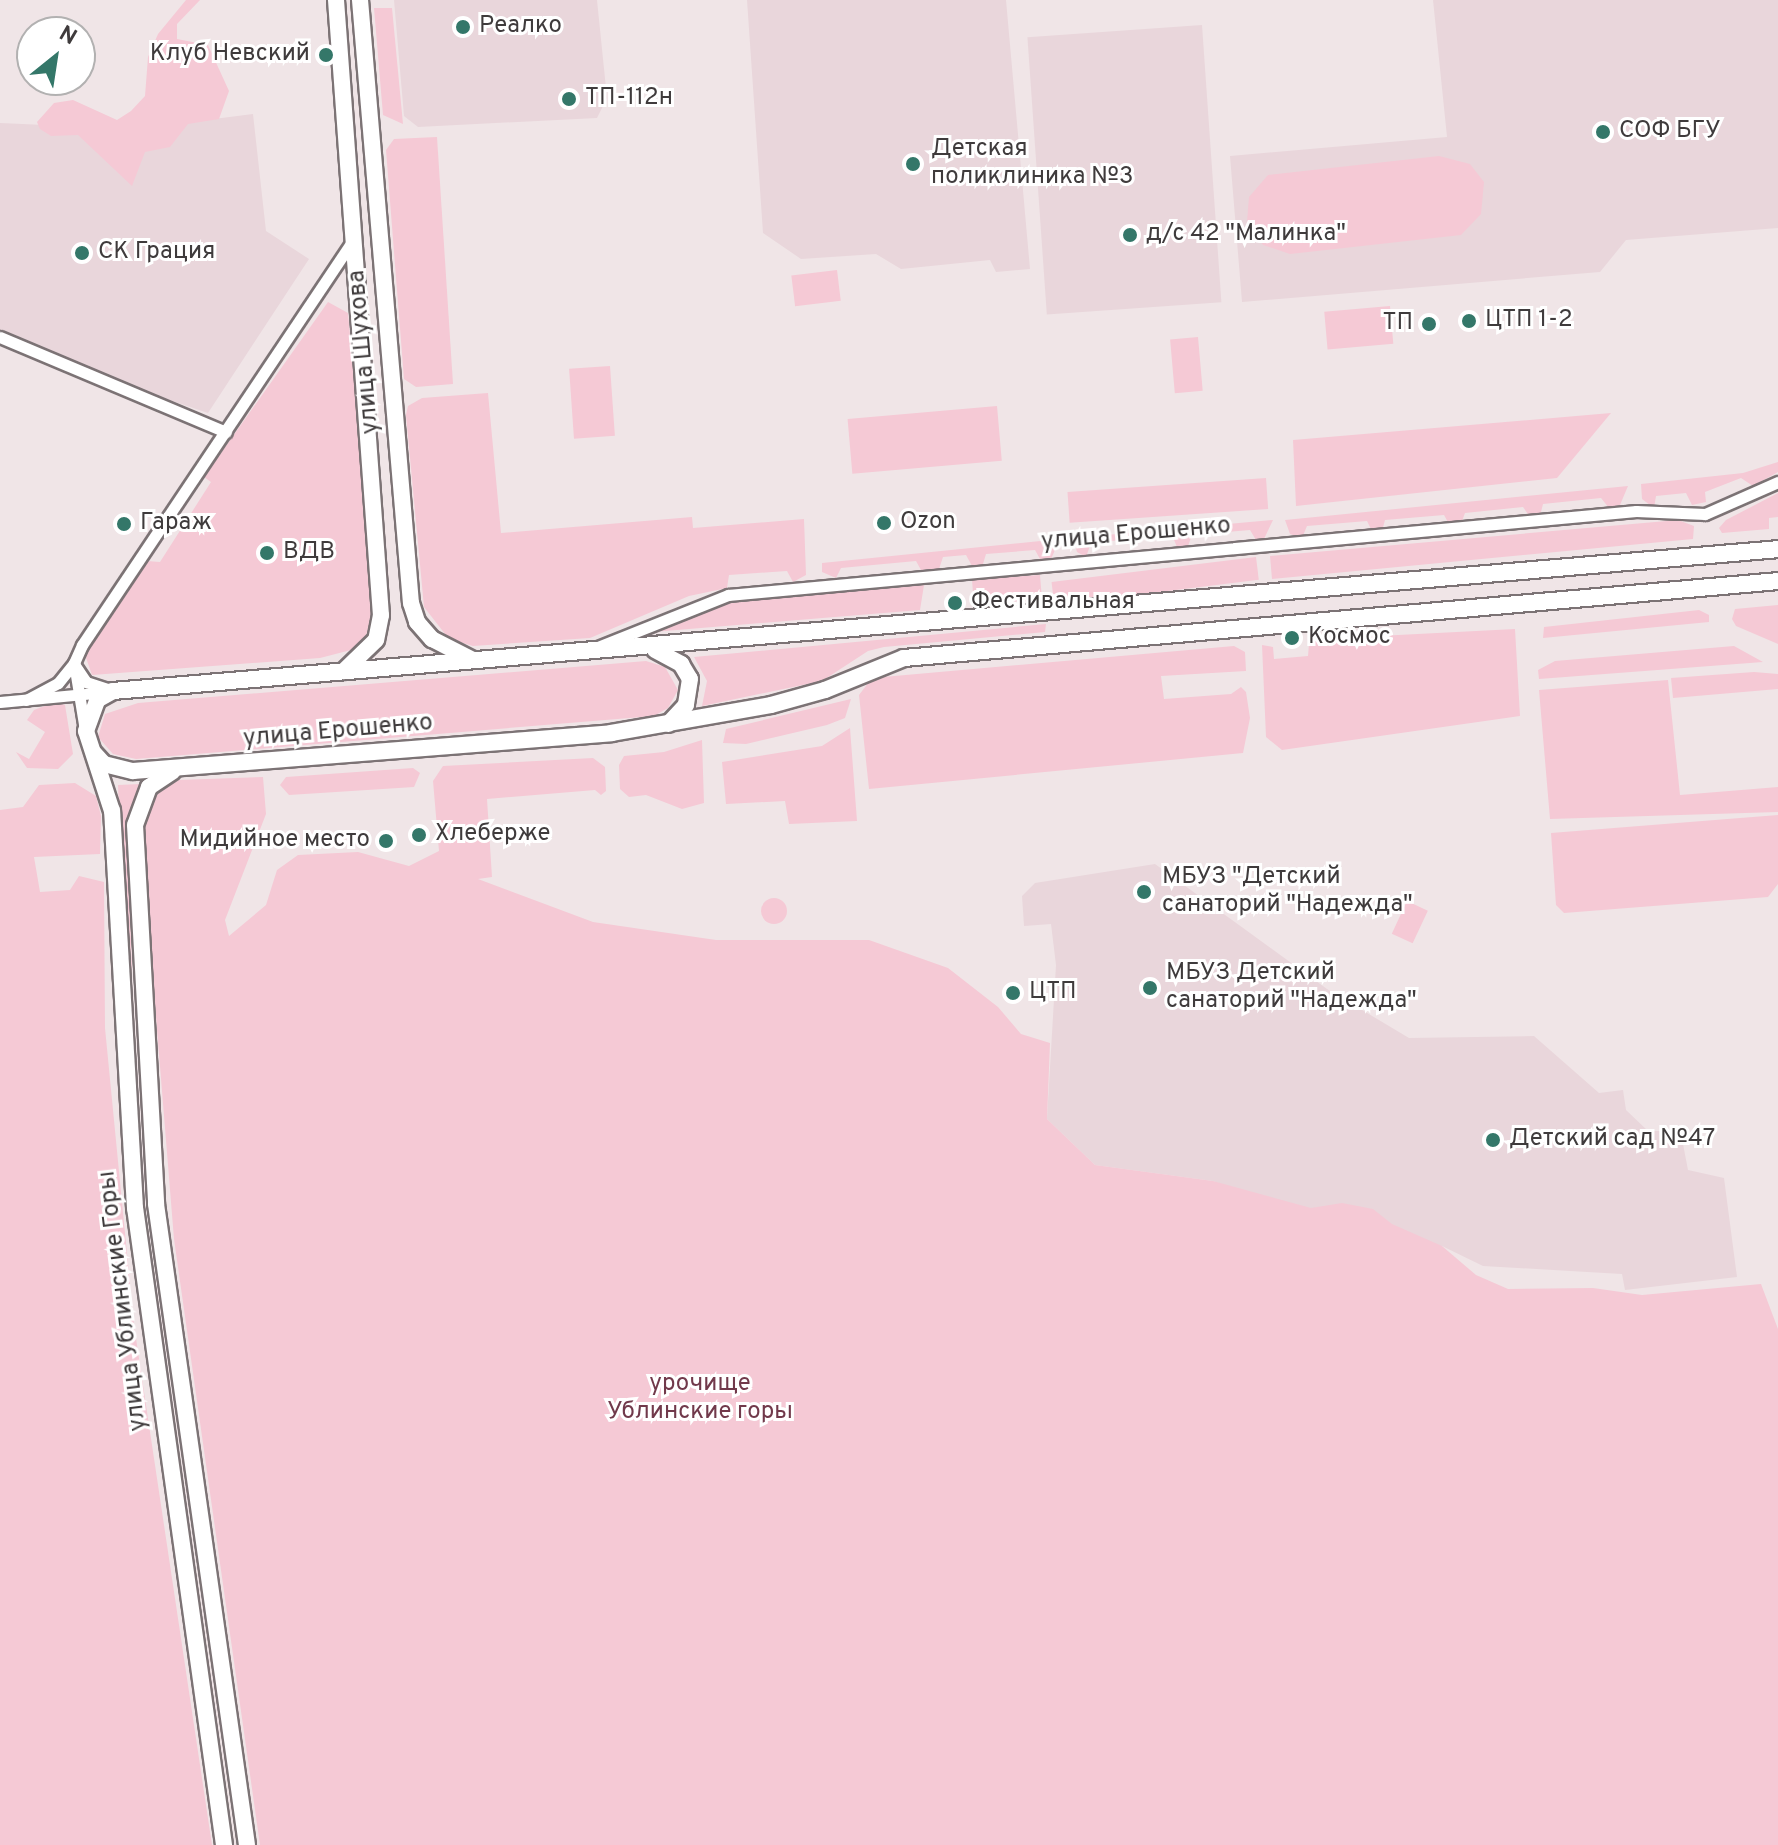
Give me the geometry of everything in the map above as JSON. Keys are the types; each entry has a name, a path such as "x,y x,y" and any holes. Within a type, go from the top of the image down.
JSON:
{"main road":[{"name":"улица Шухова","path":"336,0 381,615 376,640 343,672"},
{"name":"улица Шухова","path":"360,0 411,603 417,622 432,639 457,656 480,662"},
{"name":"улица Ерошенко","path":"113,691 581,654 1778,549"},
{"name":"улица Ерошенко","path":"91,750 118,769 178,768 666,725 825,690 904,658 1778,581"},
{"path":"649,648 669,655 690,679 686,705 666,725"},
{"path":"91,750 86,731 97,700 113,691"},
{"name":"улица Ублинские Горы","path":"91,750 112,811 135,1208 224,1845"},
{"name":"улица Ублинские Горы","path":"178,768 149,787 135,825 142,1006 157,1219 247,1845"}],"street":[{"path":"26,700 58,683 74,663 82,645 355,236"},
{"path":"0,337 226,432"},
{"name":"улица Ерошенко","path":"581,654 678,611 728,595 1636,511 1705,514 1778,482"},
{"path":"74,663 86,682 113,691"},
{"path":"74,663 76,695 86,731"},
{"name":"улица Ерошенко","path":"0,702 113,691"}],"shaded area":[{"path":"394,0 597,0 607,98 597,118 418,127 404,116"},
{"path":"747,0 1006,0 1030,269 996,272 990,260 901,269 876,254 801,259 763,233"},
{"path":"1433,0 1778,0 1778,228 1626,240 1600,272 1242,302 1230,156 1447,137"},
{"name":"д/с 42 \"Малинка\"","path":"1202,25 1221,302 1047,315 1027,37"},
{"path":"253,114 266,231 309,259 208,413 0,343 0,123 135,129"},
{"path":"1155,864 1327,989 1409,1038 1534,1036 1599,1093 1623,1090 1626,1110 1648,1131 1667,1131 1671,1144 1683,1144 1688,1170 1724,1178 1737,1277 1625,1290 1622,1274 1483,1266 1442,1246 1394,1251 1213,1181 1095,1165 1047,1119 1056,965 1051,924 1024,926 1022,896 1035,883"}],"green space":[{"path":"186,0 200,0 177,24 177,39 208,45 229,91 219,119 188,124 170,147 145,152 132,186 78,135 51,136 40,129 37,122 54,103 73,100 117,120 131,111 145,96 148,57 158,34"},
{"path":"374,8 392,8 403,124 383,115"},
{"path":"437,137 453,384 416,387 404,379 386,150 394,139"},
{"path":"1439,156 1470,164 1484,182 1481,214 1461,235 1290,254 1263,245 1247,222 1249,197 1268,175"},
{"path":"837,270 841,301 795,306 791,276"},
{"path":"328,302 348,313 374,612 366,635 351,650 320,658 92,675 85,655 93,640 147,561 160,562 211,482 204,477"},
{"path":"1390,306 1393,344 1328,350 1324,312"},
{"path":"1198,337 1203,391 1175,393 1170,339"},
{"path":"610,366 615,436 574,439 569,369"},
{"path":"488,393 501,533 692,517 693,528 804,519 806,575 793,582 787,571 729,575 727,588 689,596 590,638 473,646 449,639 424,607 406,415 408,406 422,398"},
{"path":"997,406 1002,461 852,474 848,419"},
{"path":"1611,413 1557,478 1296,506 1293,440"},
{"path":"1778,462 1778,472 1753,486 1741,478 1705,492 1706,502 1692,505 1686,493 1656,496 1654,508 1642,499 1641,484 1743,473"},
{"path":"1266,478 1268,509 1070,523 1067,492"},
{"path":"1628,486 1620,505 1609,508 1601,498 1543,504 1540,516 1530,517 1523,507 1465,513 1461,524 1449,524 1444,515 1385,520 1382,531 1372,531 1367,521 1307,526 1302,538 1290,534 1285,520"},
{"path":"1778,493 1778,517 1769,518 1769,529 1722,533 1719,528 1726,520"},
{"path":"1273,520 1264,539 1256,540 1250,530 1192,535 1188,546 1177,547 1172,535 1091,543 1086,557 1077,552 1073,538"},
{"path":"1678,520 1694,526 1693,539 1272,579 1270,556"},
{"path":"1060,539 1051,559 1040,559 1035,550 986,554 983,564 972,566 966,555 943,557 939,569 921,570 916,561 841,568 836,578 822,572 822,563"},
{"path":"1256,557 1259,580 1054,605 1052,582"},
{"path":"1040,575 1042,599 981,605 980,595 973,594 972,579"},
{"path":"924,585 920,610 641,633 719,603"},
{"path":"1778,605 1778,644 1736,626 1732,619 1735,609"},
{"path":"1699,610 1709,615 1709,622 1543,638 1544,627"},
{"path":"1046,624 1045,632 884,647 868,651 822,681 702,706 707,681 694,657"},
{"path":"1515,629 1520,716 1282,750 1266,737 1262,645 1273,647 1274,659 1308,656 1309,644 1320,639"},
{"path":"1234,646 1245,652 1246,671 1161,676 1164,699 1231,694 1241,687 1246,692 1250,718 1243,753 869,789 859,695 872,678"},
{"path":"1734,646 1763,662 1539,679 1538,670 1555,661"},
{"path":"646,661 665,667 678,690 668,708 654,716 136,759 113,754 98,737 105,714 138,703"},
{"path":"1754,672 1778,674 1778,689 1673,698 1671,678"},
{"path":"1668,680 1680,795 1778,787 1778,812 1550,819 1539,690"},
{"path":"851,699 845,718 827,725 746,744 723,743 726,729"},
{"path":"55,702 65,705 73,754 58,769 27,768 16,752 29,759 45,732 27,720 34,710"},
{"path":"850,728 857,821 789,824 785,801 726,804 722,762 822,746"},
{"path":"702,740 704,803 682,809 646,795 629,797 620,789 619,765 624,756 664,752"},
{"name":"урочище Ублинские горы","path":"593,758 605,767 606,791 601,795 595,790 487,799 492,877 478,879 593,922 716,940 869,940 948,968 998,1007 1021,1034 1050,1043 1047,1119 1095,1165 1213,1181 1311,1208 1342,1203 1373,1209 1392,1224 1442,1246 1476,1275 1508,1289 1593,1288 1642,1295 1761,1284 1778,1329 1778,1845 260,1845 174,1239 143,857 146,817 159,791 179,780 263,777 266,814 225,920 229,936 266,905 277,870 298,855 358,852 409,866 439,851 433,781 443,766"},
{"path":"413,768 420,773 414,787 289,795 280,785 286,777"},
{"path":"75,783 96,796 101,816 100,854 34,857 40,892 70,890 79,876 104,882 105,1028 134,1325 212,1845 0,1845 0,810 23,807 39,785"},
{"path":"141,784 127,820 132,971 125,971 118,785"},
{"path":"1778,815 1778,884 1768,897 1564,913 1556,905 1551,833"},
{"path":"774,898 783,902 787,911 783,920 774,924 765,920 761,911 765,902"},
{"path":"1407,901 1428,911 1413,943 1392,934"}],"place":[{"name":"Реалко","path":"463,27"},
{"name":"Клуб Невский","path":"326,55"},
{"name":"ТП-112н","path":"569,99"},
{"name":"СОФ БГУ","path":"1603,132"},
{"name":"Детская поликлиника №3","path":"913,164"},
{"name":"д/с 42 \"Малинка\"","path":"1130,235"},
{"name":"СК Грация","path":"82,253"},
{"name":"ЦТП 1-2","path":"1469,321"},
{"name":"ТП","path":"1429,324"},
{"name":"Ozon","path":"884,523"},
{"name":"Гараж","path":"124,524"},
{"name":"ВДВ","path":"267,553"},
{"name":"Фестивальная","path":"955,603"},
{"name":"Космос","path":"1292,638"},
{"name":"Хлеберже","path":"419,835"},
{"name":"Мидийное место","path":"386,841"},
{"name":"МБУЗ \"Детский санаторий \"Надежда\"","path":"1144,892"},
{"name":"МБУЗ Детский санаторий \"Надежда\"","path":"1150,988"},
{"name":"ЦТП","path":"1013,993"},
{"name":"Детский сад №47","path":"1493,1140"}]}
